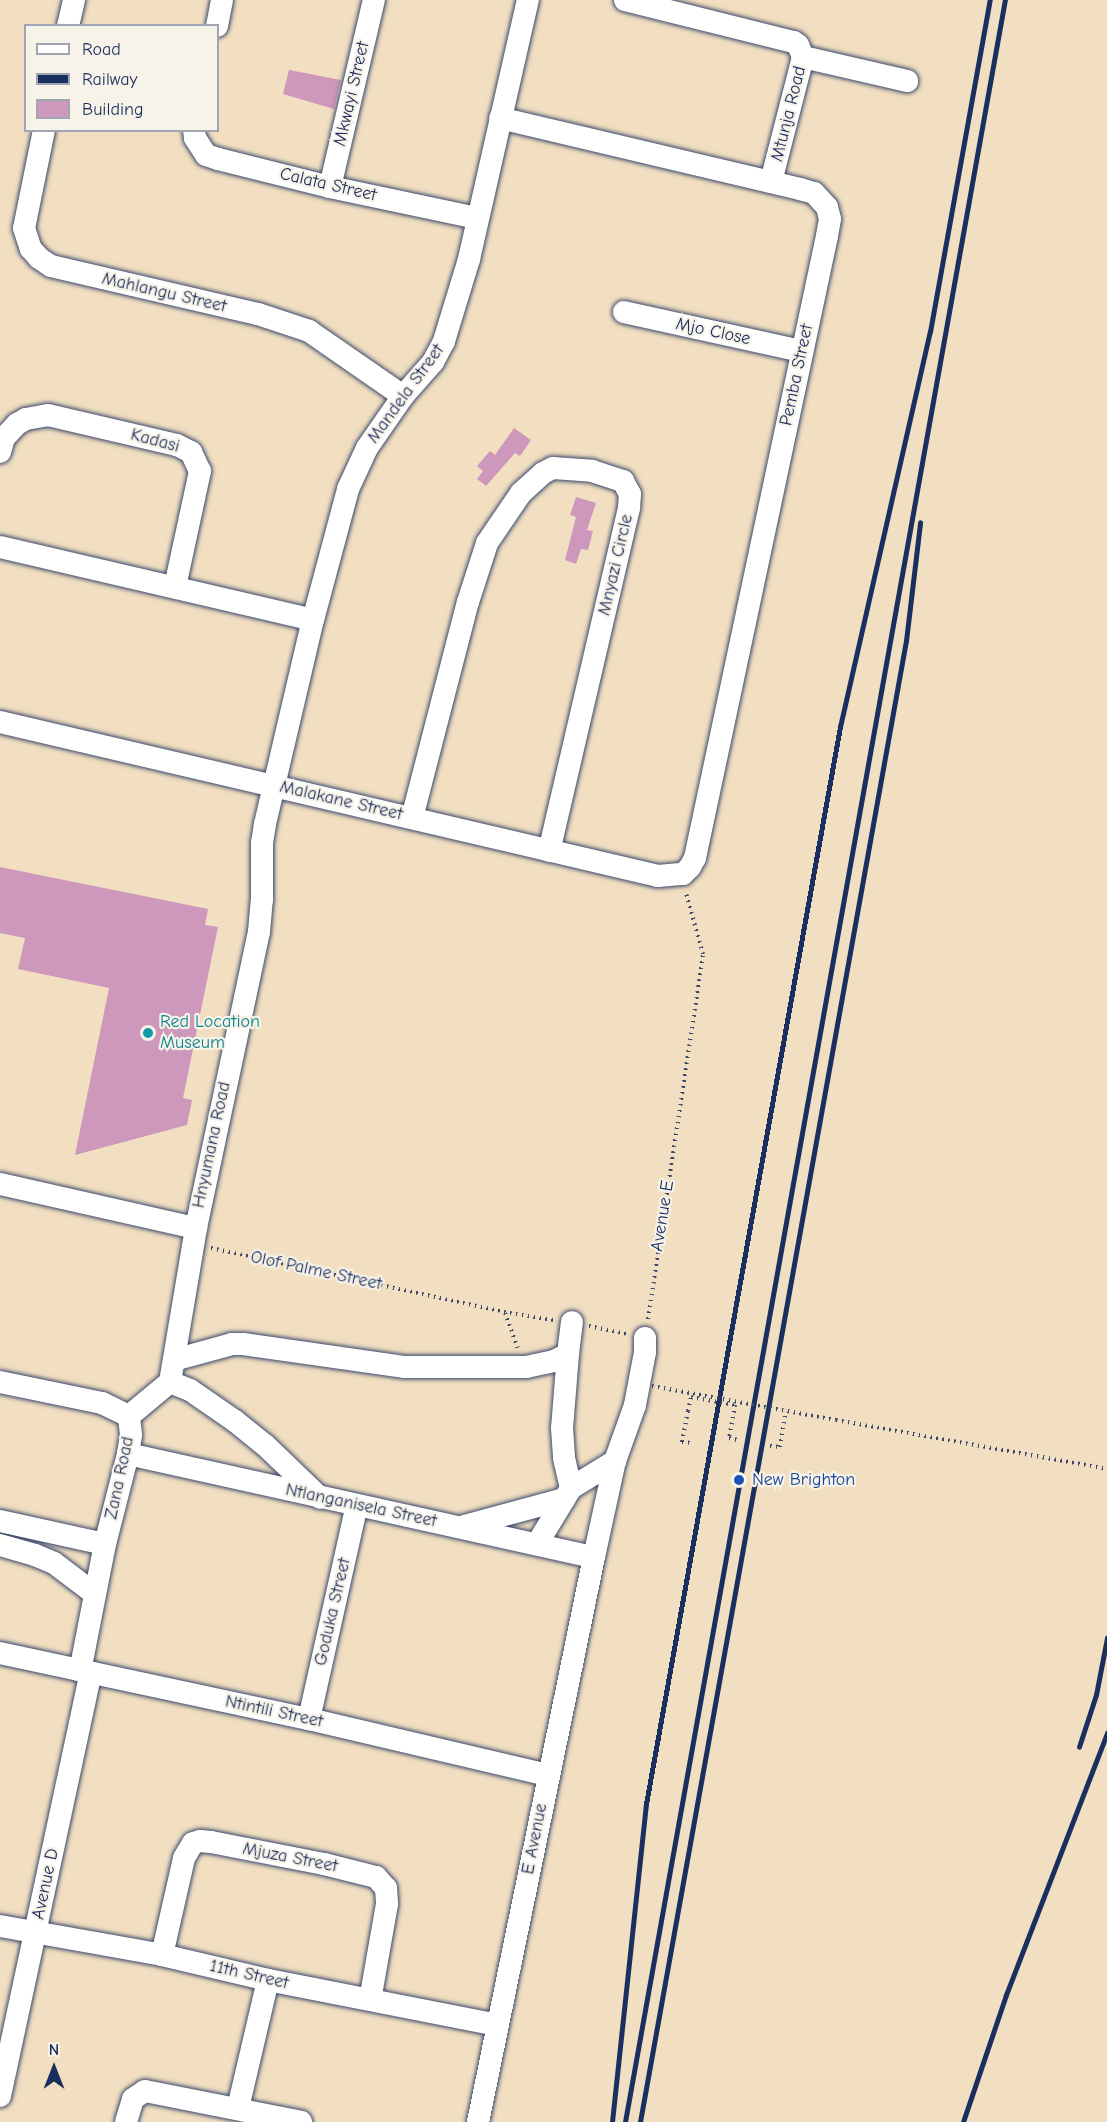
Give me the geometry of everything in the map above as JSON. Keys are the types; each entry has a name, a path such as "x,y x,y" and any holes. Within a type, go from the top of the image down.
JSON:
{"street":[{"path":"68,24 74,0"},
{"path":"217,24 222,0"},
{"name":"Mkwayi Street","path":"330,187 374,0"},
{"name":"Mandela Street","path":"275,786 313,620 348,489 367,448 403,396 433,362 444,341 469,259 528,0"},
{"name":"Mtunja Road","path":"625,0 794,42 802,51 803,57 771,182"},
{"path":"803,57 907,81"},
{"name":"Pemba Street","path":"500,118 814,193 827,207 830,219 695,858 677,875"},
{"name":"Mahlangu Street","path":"44,132 24,228 31,249 39,258 51,266 258,314 309,331 403,396"},
{"name":"Calata Street","path":"194,132 195,138 206,154 330,187 477,218"},
{"name":"Mjo Close","path":"624,312 802,351"},
{"name":"Kadasi","path":"0,452 4,438 17,424 26,418 48,415 177,445 191,452 200,471 175,587"},
{"name":"Mnyazi Circle","path":"412,818 468,602 488,543 521,494 543,473 553,468 592,471 623,481 630,494 629,508 549,851"},
{"path":"0,547 313,620"},
{"name":"Malakane Street","path":"0,722 658,876 677,875"},
{"name":"Hnyumana Road","path":"171,1382 196,1228 241,1003 259,932 262,900 262,843 275,786"},
{"path":"0,1184 196,1228"},
{"path":"537,1544 567,1493 562,1428 572,1322"},
{"path":"594,1557 615,1461 634,1405 645,1352 645,1338"},
{"path":"174,1360 232,1344 405,1366 526,1367 554,1361 568,1354"},
{"name":"Zana Road","path":"0,1382 102,1403 129,1416 131,1435 128,1454 95,1594 86,1672"},
{"path":"129,1416 171,1382 190,1390 265,1445 320,1498"},
{"name":"Ntlanganisela Street","path":"128,1454 594,1557"},
{"path":"462,1527 567,1493 615,1461"},
{"name":"Goduka Street","path":"309,1719 357,1505"},
{"path":"0,1521 105,1544"},
{"path":"54,1563 79,1538"},
{"path":"0,1545 36,1555 54,1563 95,1594"},
{"name":"E Avenue","path":"478,2122 594,1557"},
{"name":"Ntintili Street","path":"0,1653 309,1719 548,1775"},
{"name":"Avenue D","path":"0,2096 3,2063 35,1934 86,1672"},
{"name":"Mjuza Street","path":"162,1955 184,1858 193,1843 200,1841 324,1864 376,1877 386,1888 387,1904 370,2000"},
{"name":"11th Street","path":"0,1926 162,1955 268,1980 498,2025"},
{"path":"238,2108 268,1980"},
{"path":"126,2122 133,2099 145,2091 301,2122"}],"path":[{"name":"Avenue E","path":"645,1338 703,954 688,894 677,875"},
{"name":"Olof Palme Street","path":"196,1228 202,1246 504,1312 572,1322 645,1338"},
{"path":"504,1312 526,1367"},
{"path":"652,1386 1107,1469"},
{"path":"692,1443 682,1442 691,1397 735,1405 729,1438 738,1440"},
{"path":"770,1446 780,1447 786,1411"}],"building":[{"path":"289,70 341,80 334,109 283,94"},
{"path":"514,428 531,440 520,456 515,453 486,486 477,479 483,471 477,466 490,451 495,455"},
{"path":"576,497 596,503 587,530 593,531 588,550 581,549 576,564 565,560 576,517 570,515"},
{"name":"Red Location Museum","path":"0,867 208,909 205,925 218,927 183,1098 192,1100 187,1125 75,1155 109,988 18,969 25,938 0,933"}],"railway":[{"path":"612,2122 646,1804 840,727 930,332 990,0"},
{"path":"625,2122 1005,0"},
{"path":"640,2122 906,641 920,523"},
{"path":"1079,1747 1096,1695 1107,1638"},
{"path":"963,2122 1006,1995 1107,1733"}],"place":[{"name":"Red Location Museum","path":"148,1033"},
{"name":"New Brighton","path":"739,1480"}]}
